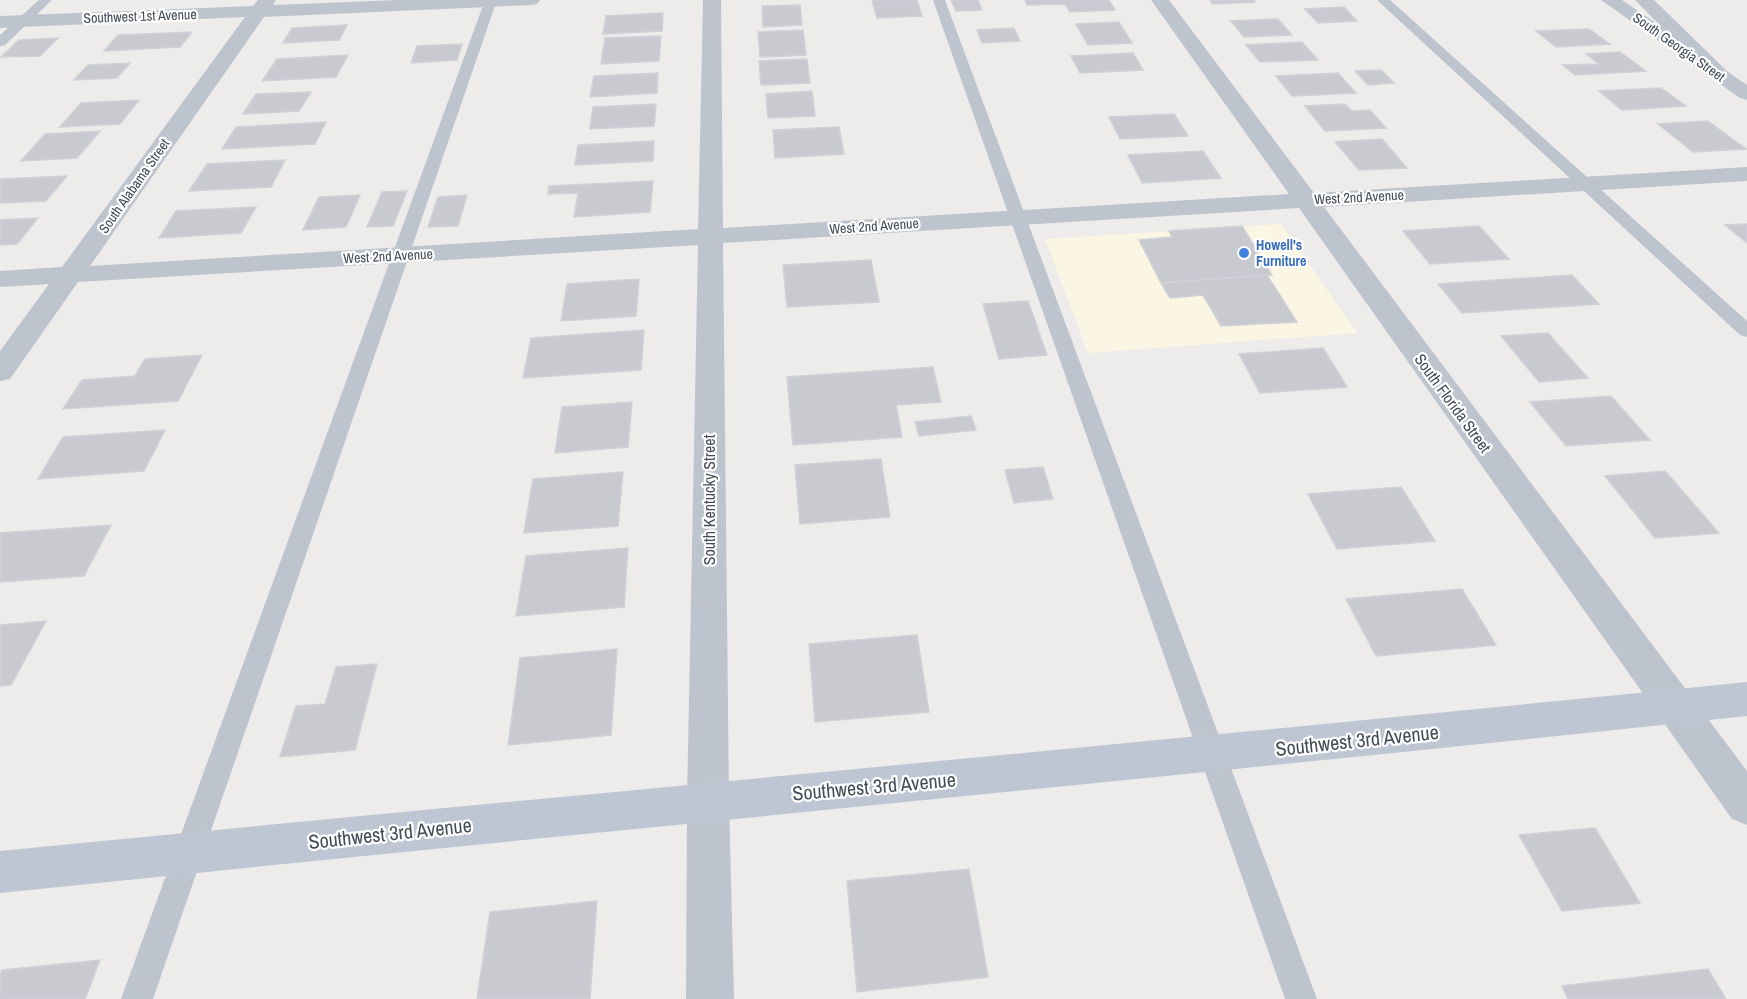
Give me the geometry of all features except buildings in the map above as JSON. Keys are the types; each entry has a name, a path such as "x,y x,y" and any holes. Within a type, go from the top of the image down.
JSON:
{"main road":[{"name":"Southwest 3rd Avenue","path":"0,872 708,801 1211,755 1747,699"}],"street":[{"name":"Southwest 1st Avenue","path":"0,22 263,5 531,0"},
{"name":"South Kentucky Street","path":"710,999 708,801 712,0"},
{"name":"South Florida Street","path":"1160,0 1747,805"},
{"name":"South Georgia Street","path":"1610,0 1747,94"},
{"path":"1644,0 1721,76"},
{"name":"South Alabama Street","path":"0,372 263,5"},
{"name":"West 2nd Avenue","path":"0,279 1747,174"}],"lane":[{"path":"0,42 46,0"},
{"path":"939,0 1301,999"},
{"path":"1383,0 1747,331"},
{"path":"137,999 491,1"}],"shaded area":[{"path":"1281,224 1357,333 1088,353 1045,239"}],"place":[{"name":"Howell's Furniture","path":"1244,253"}]}
